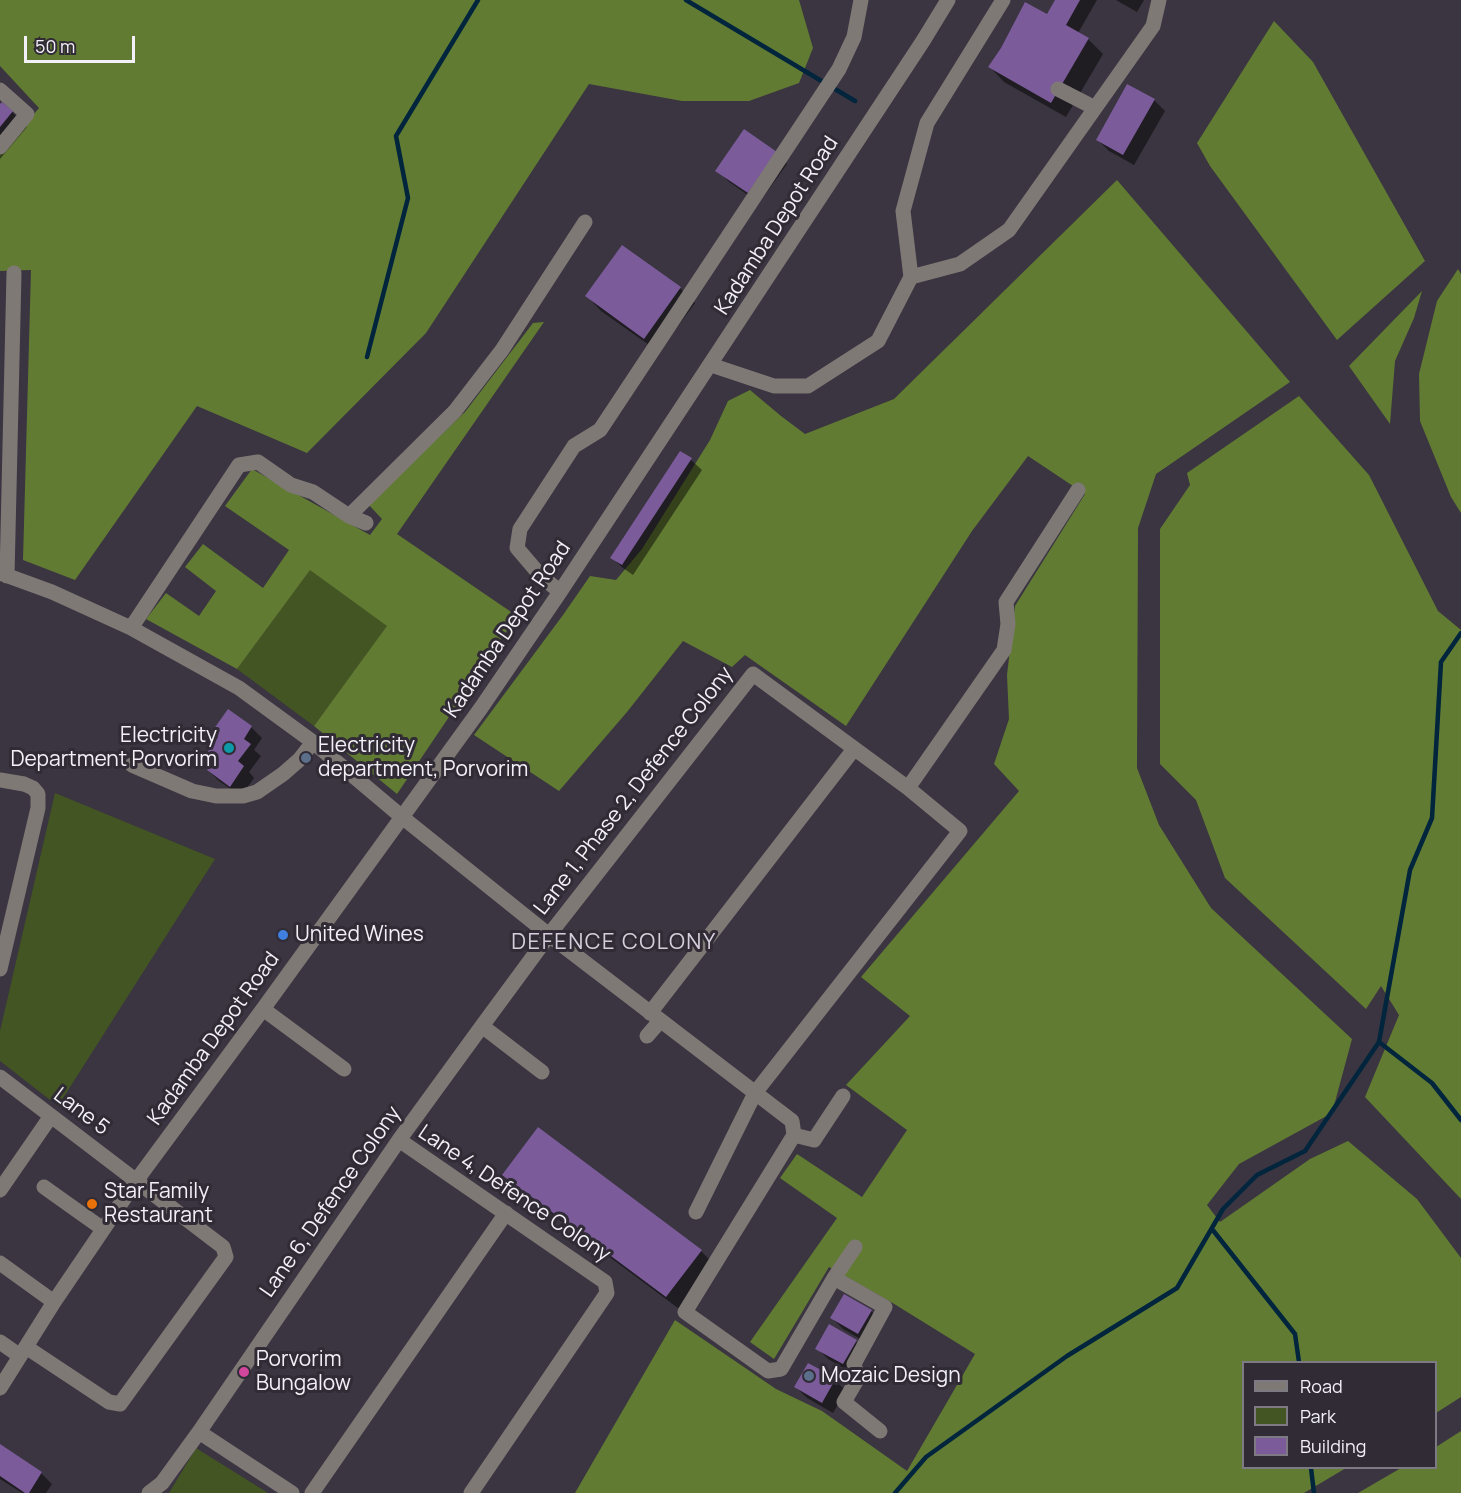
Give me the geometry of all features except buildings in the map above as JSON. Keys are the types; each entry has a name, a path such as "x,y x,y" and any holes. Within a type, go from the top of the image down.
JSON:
{"street":[{"path":"560,592 540,575 517,548 520,529 574,446 600,430 839,69 854,37 861,0"},
{"name":"Kadamba Depot Road","path":"0,1388 54,1302 136,1181 481,708 711,365 948,0"},
{"path":"711,365 774,386 808,386 878,341 912,277 903,211 927,123 1003,0"},
{"path":"912,277 960,264 1009,230 1153,27 1159,0"},
{"path":"1058,89 1095,108"},
{"path":"0,90 27,114 0,147"},
{"path":"349,516 455,411 502,350 585,222"},
{"path":"14,273 3,574 52,592 131,628 240,688 313,742 402,817 549,934 792,1121 794,1135 685,1312 768,1371 781,1369 834,1278 855,1247"},
{"path":"131,628 239,465 258,462 291,485 313,492 349,516 366,523"},
{"path":"908,788 1004,650 1008,624 1006,602 1078,490"},
{"name":"Lane 1, Phase 2, Defence Colony","path":"549,934 753,674 854,749"},
{"path":"132,765 192,791 216,796 243,796 257,792 283,774 299,760 313,742"},
{"path":"647,1036 655,1017 854,749 908,788 960,831 755,1094 696,1212"},
{"path":"0,780 24,784 33,788 38,794 38,807 3,941 0,969"},
{"name":"Lane 6, Defence Colony","path":"149,1493 162,1483 199,1432 399,1140 549,934"},
{"path":"262,1009 344,1069"},
{"path":"482,1026 542,1072"},
{"name":"Lane 5","path":"0,1077 223,1247 226,1257 120,1404 109,1402 23,1351"},
{"path":"794,1135 814,1140 843,1096"},
{"path":"0,1190 51,1116"},
{"name":"Lane 4, Defence Colony","path":"399,1140 605,1281 607,1293 471,1493"},
{"path":"44,1187 104,1228"},
{"path":"312,1493 506,1213"},
{"path":"0,1263 54,1302"},
{"path":"834,1278 885,1307 854,1364 858,1378 844,1402 880,1431"},
{"path":"0,1342 23,1351"},
{"path":"199,1432 292,1493"}],"green space":[{"path":"0,0 799,0 813,48 799,83 749,101 682,101 589,84 426,333 307,453 197,406 75,580 23,560 31,270 0,271 0,154 39,108 0,66"},
{"path":"1274,21 1313,62 1425,261 1337,340 1210,166 1197,143"},
{"path":"1117,180 1290,382 1156,474 1138,528 1137,768 1159,825 1211,908 1352,1039 1332,1113 1239,1164 1207,1205 1220,1222 1310,1159 1348,1141 1417,1199 1461,1258 1461,1397 1437,1412 1437,1361 1242,1361 1242,1469 1344,1469 1304,1493 575,1493 675,1320 776,1389 822,1411 907,1471 975,1354 829,1267 774,1359 750,1342 837,1218 780,1178 797,1154 862,1197 907,1130 846,1085 910,1016 861,977 1019,791 994,764 1009,719 1007,675 1015,606 1085,494 1028,456 972,531 846,726 745,655 732,667 683,641 627,712 559,791 474,735 590,576 616,580 642,549 710,440 728,401 750,390 805,434 894,399"},
{"path":"1458,269 1461,274 1461,513 1451,497 1420,421 1419,374 1437,301"},
{"path":"1422,291 1414,318 1395,361 1390,424 1349,366"},
{"path":"544,322 397,534 517,616 397,794 314,726 387,626 310,570 237,669 146,619 166,593 199,616 216,591 185,567 203,544 263,588 289,550 225,506 252,469 370,535 382,519 368,504 465,412 533,323"},
{"path":"1299,396 1369,475 1438,611 1461,630 1461,1199 1365,1097 1399,1015 1381,986 1366,1009 1225,878 1196,800 1160,764 1160,529 1190,485 1187,473"},
{"path":"310,569 388,626 314,726 237,669"},
{"path":"55,793 215,859 58,1106 0,1061 0,1031"},
{"path":"1461,1431 1461,1493 1358,1493 1399,1469 1437,1469 1437,1446"},
{"path":"196,1448 268,1493 169,1493"}],"waterway":[{"path":"367,357 408,198 396,136 478,0"},
{"path":"686,0 855,101"},
{"path":"895,1493 926,1457 1067,1356 1177,1288 1223,1209 1257,1175 1305,1151 1379,1042 1410,870 1432,818 1441,662 1461,633"},
{"path":"1379,1042 1432,1083 1461,1120"},
{"path":"1212,1229 1295,1334 1299,1361"},
{"path":"1311,1469 1314,1493"}],"place":[{"name":"Electricity Department Porvorim","path":"229,748"},
{"name":"Electricity department, Porvorim","path":"306,758"},
{"name":"United Wines","path":"283,935"},
{"name":"Star Family Restaurant","path":"92,1204"},
{"name":"Porvorim Bungalow","path":"244,1372"},
{"name":"Mozaic Design","path":"809,1376"}],"district":[{"name":"DEFENCE COLONY","path":"614,943"}]}
